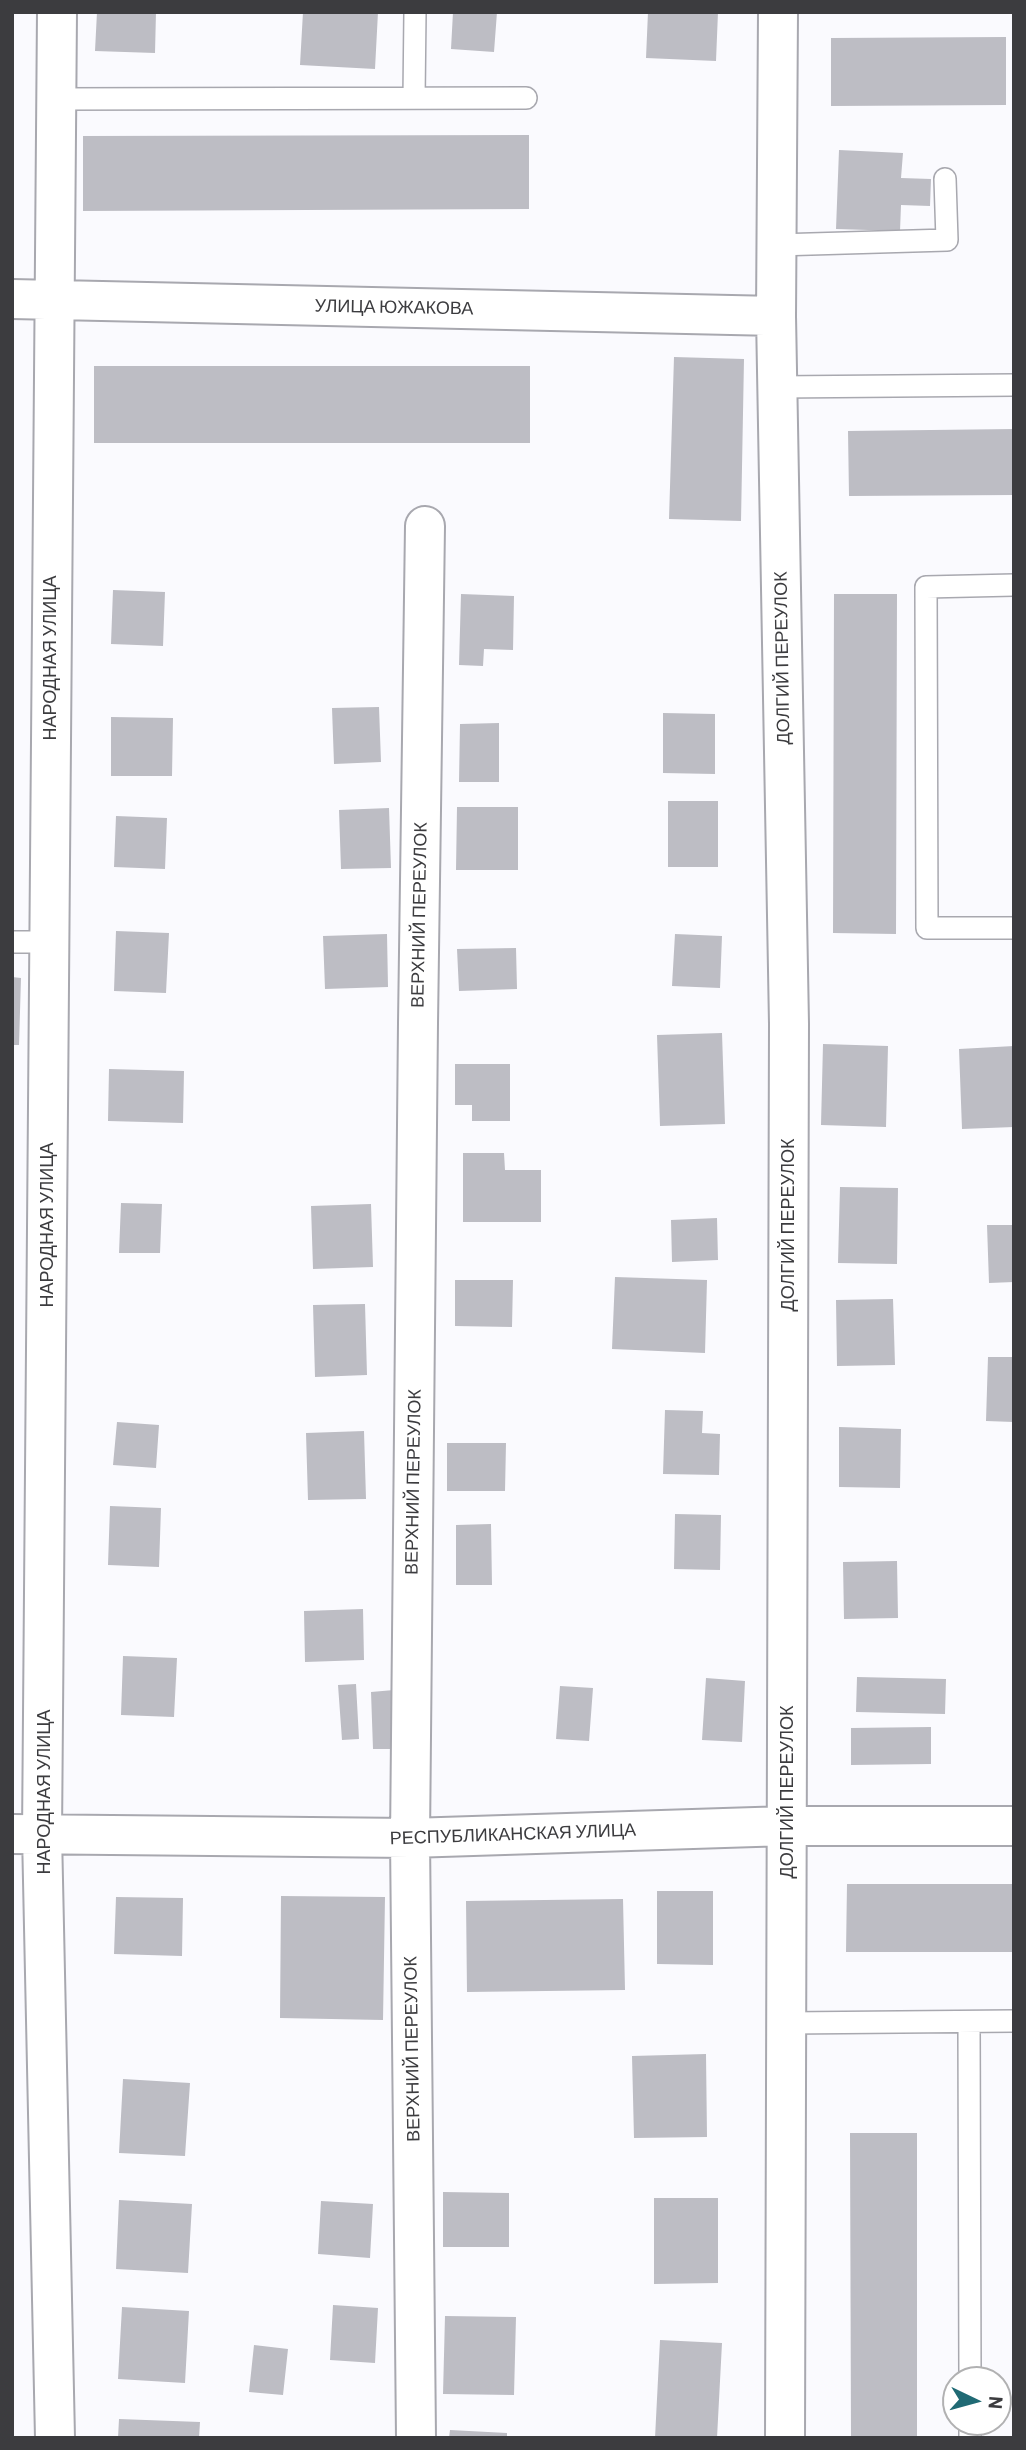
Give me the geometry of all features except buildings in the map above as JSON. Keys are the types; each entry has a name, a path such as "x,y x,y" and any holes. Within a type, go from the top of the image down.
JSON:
{"street":[{"name":"НАРОДНАЯ УЛИЦА","path":"55,2438 27,1834 30,942 53,300 57,12"},
{"name":"ДОЛГИЙ ПЕРЕУЛОК","path":"778,12 776,316 789,1024 785,2438"},
{"name":"УЛИЦА ЮЖАКОВА","path":"12,299 776,316"},
{"name":"ВЕРХНИЙ ПЕРЕУЛОК","path":"416,2438 410,1838 425,526"},
{"name":"РЕСПУБЛИКАНСКАЯ УЛИЦА","path":"27,1834 410,1838 788,1826 1014,1826"}],"lane":[{"path":"414,98 415,12"},
{"path":"57,99 526,98"},
{"path":"777,246 947,240 945,179"},
{"path":"777,387 1014,386"},
{"path":"1014,585 926,587 926,628 927,928 1014,928"},
{"path":"787,2023 1014,2021"},
{"path":"969,2022 970,2366"}]}
